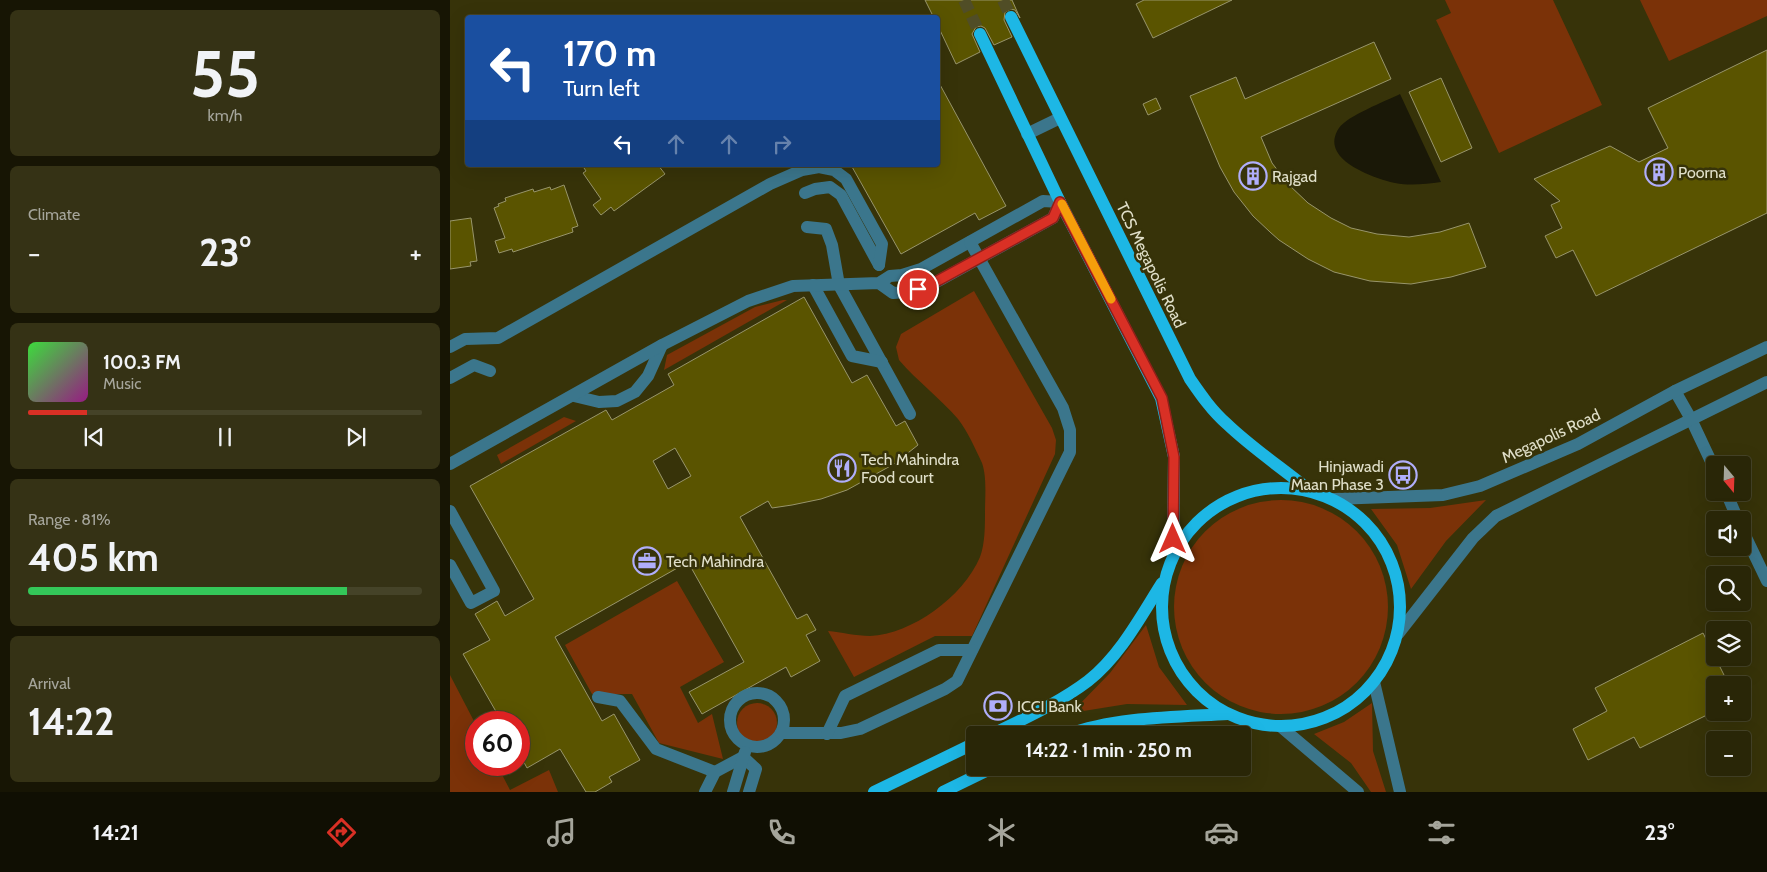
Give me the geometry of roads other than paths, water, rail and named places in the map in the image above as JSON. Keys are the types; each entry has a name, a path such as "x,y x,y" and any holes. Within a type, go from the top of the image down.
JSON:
{"main road":[{"name":"TCS Megapolis Road","path":"1011,18 1190,379 1225,423 1245,441 1309,490"},
{"path":"980,34 1060,202 1162,398 1174,457 1173,554"},
{"path":"1282,487 1309,490 1334,499 1357,514 1376,533 1390,556 1398,581 1401,607 1398,634 1389,659 1374,682 1355,701 1332,715 1307,724 1280,726 1253,723 1228,714 1205,700 1187,681 1172,658 1164,633 1161,606 1164,580 1173,554 1188,532 1207,513 1230,499 1256,490 1282,487"},
{"path":"1008,726 1064,697 1089,680 1113,656 1136,625 1164,580"},
{"path":"1098,726 1228,714"},
{"path":"874,792 966,747"},
{"path":"942,792 975,776"}],"street":[{"path":"1027,134 1060,118"},
{"path":"450,347 465,339 498,338 770,184 802,170 819,167 834,170 846,179 882,244 878,283"},
{"path":"805,193 815,189 830,187 841,195 879,265"},
{"path":"450,464 662,345 748,301 793,286 878,283 890,276 902,275 921,269 1043,201 1060,202 1053,218 928,286 907,292 893,293 878,283"},
{"path":"807,227 826,229 832,245 839,284 910,414"},
{"path":"781,733 827,734 860,729 958,681 1070,452 1070,430 1063,408 970,242"},
{"path":"813,286 852,356 882,362"},
{"path":"574,396 598,402 617,401 635,392 648,376 662,345"},
{"name":"Megapolis Road","path":"1334,499 1443,495 1480,486 1578,444 1675,392 1767,347"},
{"path":"450,378 474,365 490,371"},
{"path":"1398,634 1473,538 1496,516 1767,382"},
{"path":"1675,392 1691,419 1708,456"},
{"path":"450,511 494,592 472,604 450,566"},
{"path":"1751,542 1763,560 1767,581"},
{"path":"827,734 845,696 939,650 972,650"},
{"path":"1374,682 1400,792"},
{"path":"705,792 714,772 745,751 770,744 781,733 784,718 779,704 766,694 751,693 738,700 730,714 731,729 735,736 745,751 756,769 748,792"},
{"path":"598,696 620,700 656,749 714,772"},
{"path":"1280,726 1358,792"},
{"path":"732,792 745,751"}],"tunnel":[{"path":"964,0 980,34"},
{"path":"1003,0 1011,17"}],"place":[{"name":"Poorna","path":"1659,172"},
{"name":"Rajgad","path":"1253,176"},
{"name":"Tech Mahindra Food court","path":"842,468"},
{"name":"Hinjawadi Maan Phase 3","path":"1403,475"},
{"name":"Tech Mahindra","path":"647,561"},
{"name":"ICCI Bank","path":"998,706"}]}
